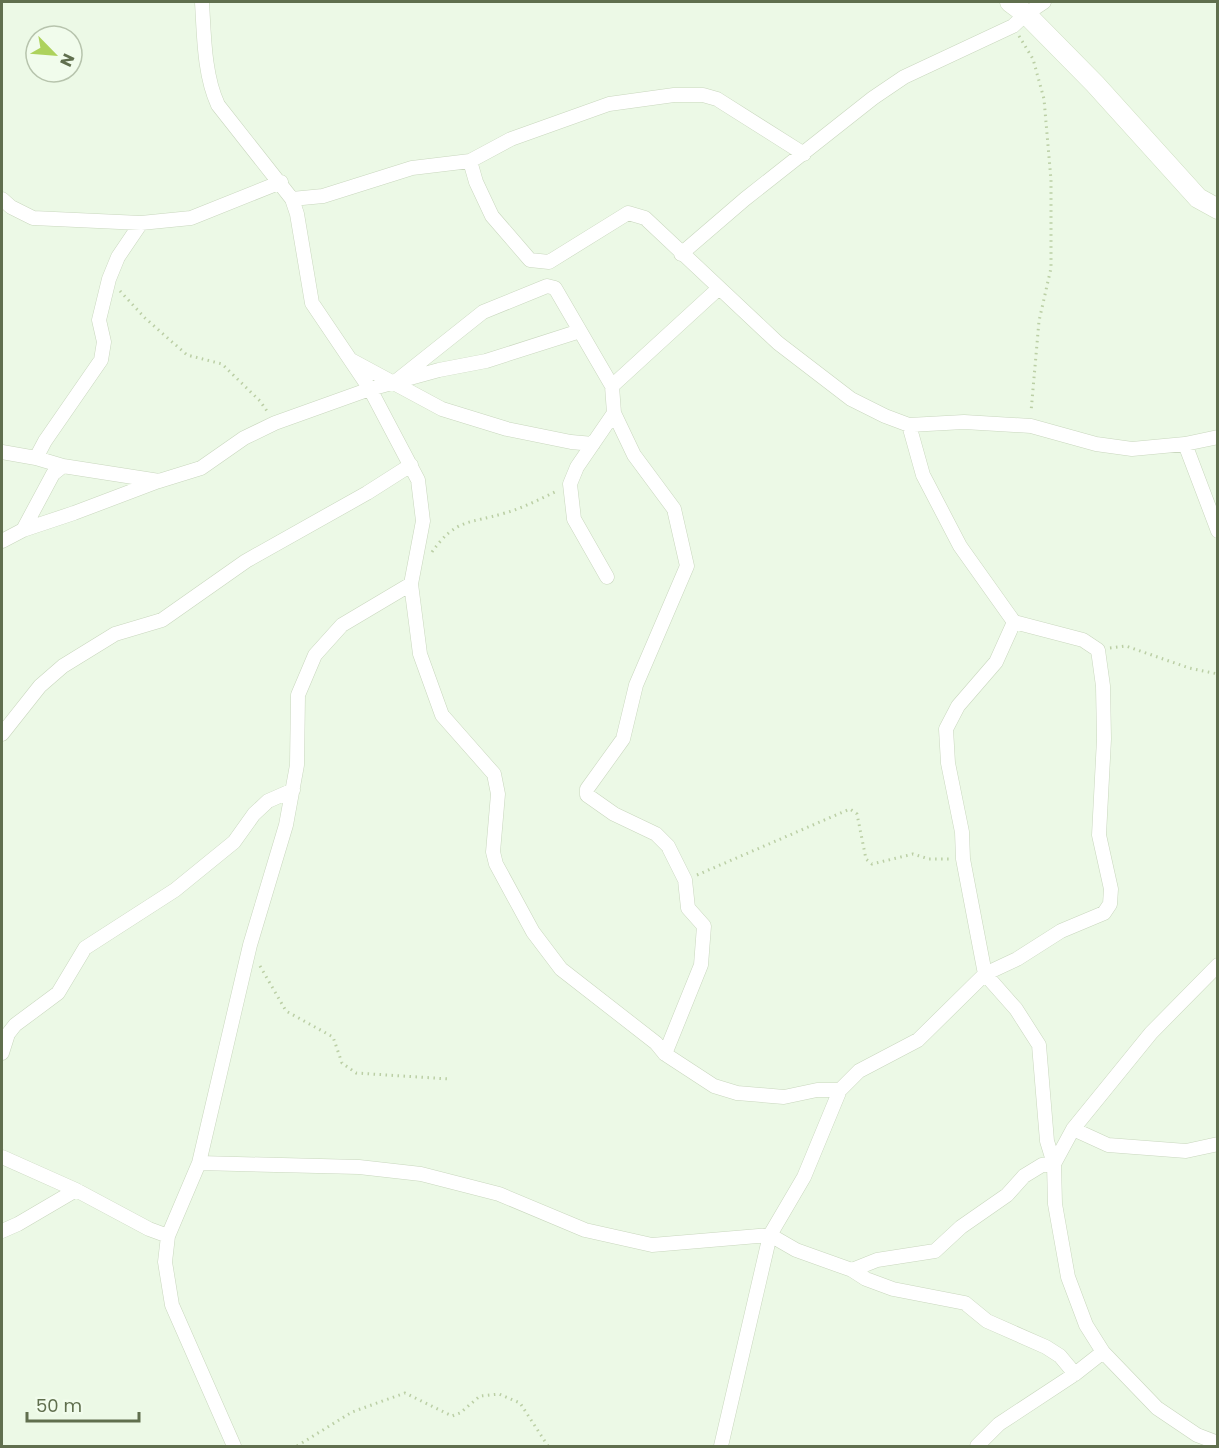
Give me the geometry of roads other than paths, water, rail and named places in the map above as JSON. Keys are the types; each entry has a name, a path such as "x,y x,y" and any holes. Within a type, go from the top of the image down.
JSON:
{"street":[{"path":"202,2 205,45 213,95 218,105 292,198 297,214 312,303 370,389 418,480 423,521 413,581 420,654 442,715 494,774 498,794 494,852 496,864 533,932 561,969 656,1043 665,1054 714,1086 737,1093 784,1097 817,1090 840,1090"},
{"path":"1010,2 1019,20 1095,84 1198,198 1218,209"},
{"path":"681,254 745,199 873,98 904,77 1019,20 1044,2"},
{"path":"292,198 323,196 412,168 470,161 511,139 589,110 609,104 674,95 717,99 804,154"},
{"path":"470,161 476,182 492,216 530,260 549,262 628,213 645,218 778,343 851,399 909,425 964,422 1030,426 1096,444 1132,449 1185,444 1218,437"},
{"path":"2,200 33,218 141,223 191,218 281,182"},
{"path":"36,458 45,441 101,360 104,342 99,320 109,279 118,257 141,223"},
{"path":"395,382 483,312 547,286 555,288 612,386 614,413 634,455 674,509 687,566 636,685 623,739 587,789 587,795 614,814 656,834 668,846 686,880 688,908 704,927 701,965 665,1054"},
{"path":"612,386 719,288"},
{"path":"2,541 23,530 201,468 244,438 275,423 370,389 486,361 580,332"},
{"path":"349,359 395,382 442,410 507,429 571,442 593,444"},
{"path":"607,577 574,519 570,484 614,413"},
{"path":"722,1446 770,1235 804,1177 840,1090 859,1071 918,1040 985,974 1017,959 1061,931 1104,913 1110,904 1111,889 1099,835 1104,739 1103,686 1098,650 1083,640 1014,622 960,546 923,475 909,425"},
{"path":"1185,444 1218,531"},
{"path":"2,452 63,466 159,481"},
{"path":"2,734 40,686 63,666 115,634 162,620 246,561 367,493 411,465"},
{"path":"23,530 53,474 63,466"},
{"path":"234,1446 172,1305 165,1262 168,1236 199,1163 250,945 286,825 297,765 298,695 315,655 342,625 413,581"},
{"path":"1014,622 996,662 958,706 946,729 948,763 962,832 963,859 985,974 1016,1009 1039,1045 1047,1141 1053,1164 1055,1204 1068,1277 1086,1325 1103,1352 1157,1408 1197,1436 1218,1443"},
{"path":"2,1053 8,1034 15,1025 58,993 85,948 176,890 234,842 254,813 268,801 293,790"},
{"path":"1053,1164 1073,1129 1151,1032 1218,965"},
{"path":"1073,1129 1108,1145 1186,1151 1218,1144"},
{"path":"2,1157 76,1190 149,1229 168,1236"},
{"path":"199,1163 359,1167 421,1174 499,1194 585,1230 652,1245 770,1235 796,1250 852,1270 866,1279 893,1289 965,1304 987,1321 1046,1347 1060,1356 1075,1374"},
{"path":"852,1270 877,1260 935,1251 961,1227 1007,1195 1024,1176 1042,1165 1053,1164"},
{"path":"2,1231 76,1190"},
{"path":"977,1446 999,1424 1075,1374 1103,1352"}]}
